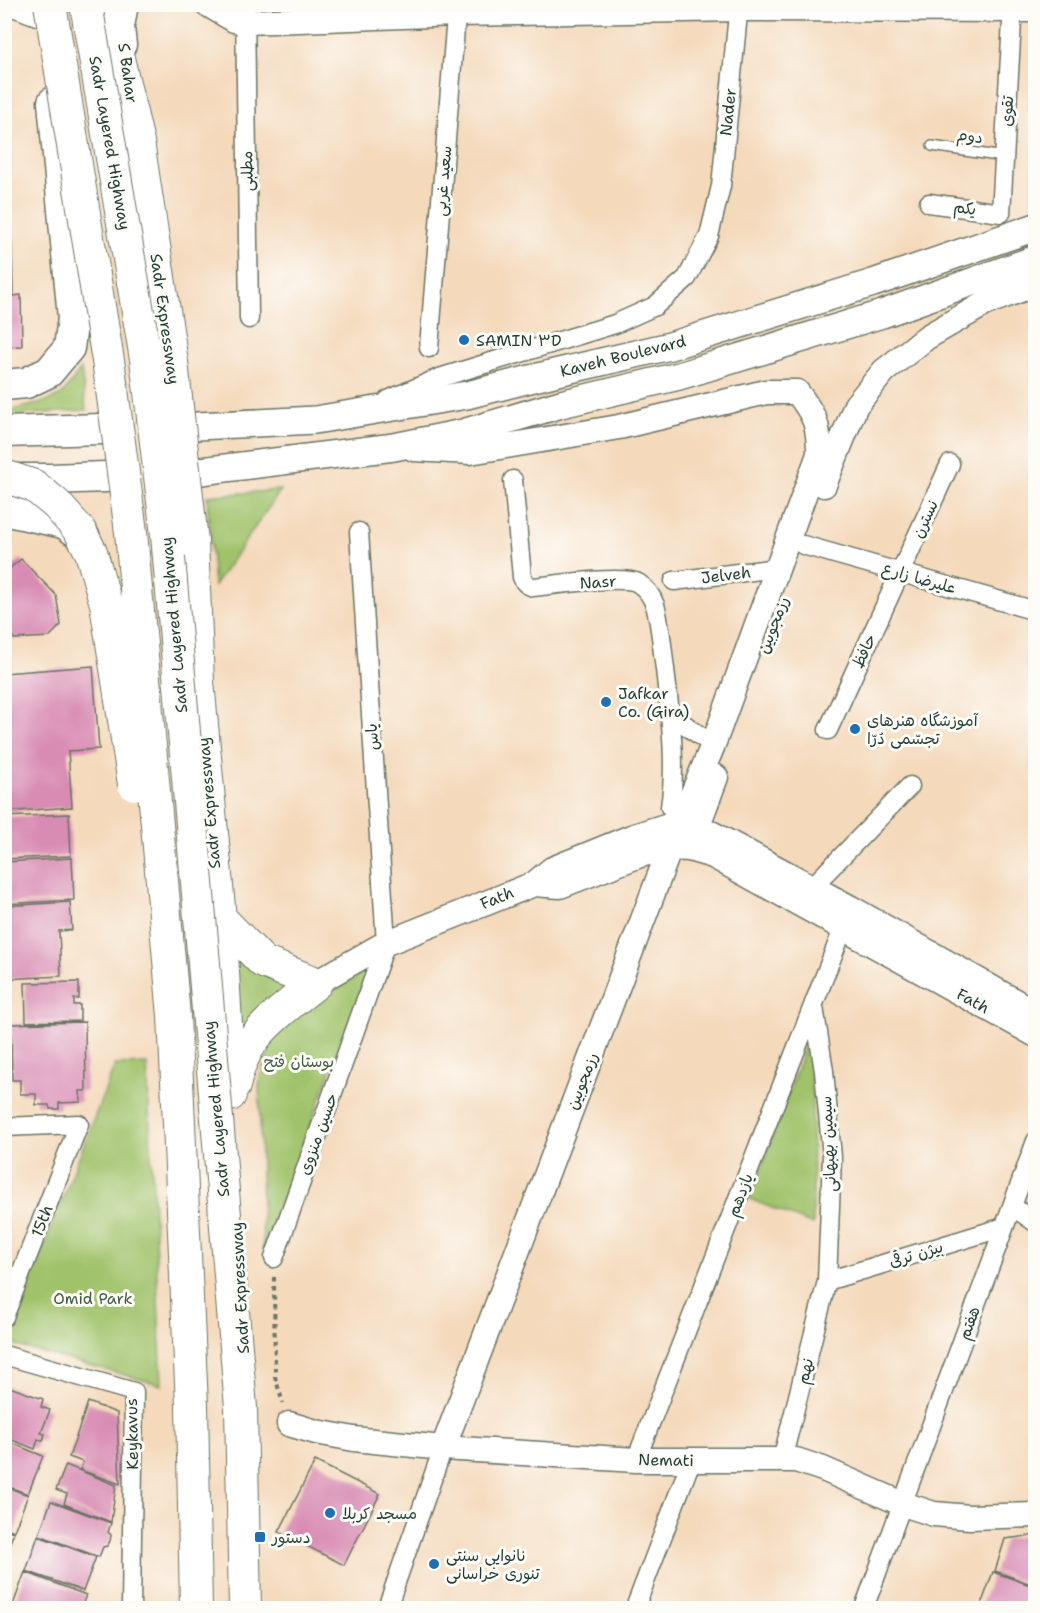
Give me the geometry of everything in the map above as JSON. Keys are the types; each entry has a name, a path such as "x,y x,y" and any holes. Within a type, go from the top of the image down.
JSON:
{"highway":[{"name":"Sadr Layered Highway","path":"86,4 146,359 166,535 241,1408 247,1608"},
{"name":"Sadr Expressway","path":"105,4 138,142 172,362 192,540 198,682 220,918 231,1108 246,1408 247,1608"},
{"path":"46,9 100,369 142,680 169,1016 185,1405 190,1608"},
{"name":"Sadr Layered Highway","path":"46,9 109,367 131,532 174,1016 192,1405 196,1608"},
{"path":"4,477 34,486 56,504 80,531 91,552 106,604 137,804 174,1016"},
{"path":"220,918 263,962 315,983 273,1019 251,1043 237,1071 231,1108"}],"main road":[{"path":"4,385 26,383 49,372 69,348 73,318 46,9"},
{"name":"Kaveh Boulevard","path":"197,426 315,420 467,395 670,346 873,283 1035,227"},
{"name":"Kaveh Boulevard","path":"201,471 394,447 462,433 561,404 679,376 882,314 1035,259"},
{"path":"4,432 101,429"},
{"path":"4,477 50,479 106,477"},
{"path":"4,510 64,523 86,539 99,560 142,680"}],"street":[{"path":"4,4 46,9"},
{"name":"S Bahar","path":"126,4 122,27 138,142"},
{"path":"207,4 234,20 245,13 457,9 1020,8"},
{"name":"Nader","path":"352,414 439,378 615,324 655,306 687,278 709,236 721,186 739,7"},
{"name":"تقوی","path":"1001,213 1004,157 1020,8"},
{"name":"سعید غربی","path":"429,348 457,9"},
{"name":"مطلبی","path":"245,13 249,319"},
{"name":"یکم","path":"929,203 1001,213"},
{"name":"رزمجوبین","path":"443,1448 680,849 683,818 795,543 856,405 884,371 927,337 986,303 1035,284"},
{"name":"رزمجوبین","path":"394,447 470,452 619,427 766,392 797,392 811,410 819,433 819,454 804,496 795,543 777,568 713,745 683,818"},
{"name":"نسترن","path":"900,573 950,464"},
{"name":"Nasr","path":"513,480 522,577 528,586 629,580 646,590 654,603 660,630 670,714 674,785 683,818"},
{"name":"یاس","path":"359,532 386,943"},
{"name":"علیرضا زارع","path":"795,543 1035,611"},
{"name":"Jelveh","path":"674,581 777,568"},
{"name":"حافظ","path":"828,730 900,573"},
{"path":"670,714 713,745"},
{"path":"812,887 910,786"},
{"name":"Fath","path":"315,983 386,943 534,884 552,869 683,818 812,887 847,919 1035,1035"},
{"path":"534,884 560,886 639,855 680,849"},
{"name":"Fath","path":"680,849 713,856 1035,1012"},
{"name":"یازدهم","path":"636,1460 847,919"},
{"name":"حسین منزوی","path":"273,1258 386,943"},
{"name":"سیمین بهبهانی","path":"814,1007 824,1071 832,1157 827,1281"},
{"name":"15th","path":"4,1317 79,1125 5,1124"},
{"name":"هفتم","path":"864,1608 1035,1141"},
{"path":"1012,1206 1035,1222"},
{"name":"بیژن ترقی","path":"827,1281 1004,1227"},
{"name":"نهم","path":"782,1460 827,1281"},
{"name":"Keykavus","path":"4,1355 134,1392 131,1608"},
{"name":"Nemati","path":"289,1424 354,1439 443,1448 636,1460 796,1460 903,1504 934,1514 953,1516 1035,1515"},
{"path":"387,1608 443,1448"},
{"path":"635,1608 691,1461"}],"lane":[{"name":"دوم","path":"932,146 1004,157"}],"path":[{"path":"273,1258 275,1377 289,1424"}],"green space":[{"path":"81,369 86,410 5,416 5,412 45,402 62,395"},
{"path":"281,490 214,586 207,496"},
{"path":"221,940 301,985 237,1040"},
{"name":"بوستان فتح","path":"371,965 263,1250 259,1079 271,1042 293,1019"},
{"path":"807,1041 812,1086 813,1225 750,1199"},
{"name":"Omid Park","path":"147,1064 162,1385 6,1343 115,1065"}],"building":[{"path":"4,243 12,243 13,296 21,295 22,346 4,347"},
{"path":"21,559 56,595 61,625 49,637 14,639 11,632 4,631 4,573"},
{"path":"93,666 99,749 68,751 72,807 4,812 4,673"},
{"path":"69,814 71,856 5,859 5,817"},
{"path":"72,858 74,900 4,904 4,862"},
{"path":"70,902 72,930 59,931 61,976 4,979 4,906"},
{"path":"79,982 79,999 74,999 74,1005 80,1005 80,1021 26,1022 25,983"},
{"path":"85,1022 86,1091 80,1091 81,1102 59,1103 59,1109 50,1109 49,1105 36,1105 36,1094 20,1094 20,1080 12,1080 11,1024"},
{"path":"4,1385 43,1399 41,1407 50,1410 41,1433 45,1434 43,1441 38,1439 35,1449 4,1437"},
{"path":"88,1402 117,1413 120,1484 80,1470 83,1462 69,1457"},
{"path":"4,1440 43,1456 28,1494 4,1485"},
{"name":"مسجد کربلا","path":"315,1461 380,1494 344,1565 279,1532"},
{"path":"66,1465 116,1485 111,1522 64,1504 67,1494 56,1490"},
{"path":"4,1486 28,1495 14,1531 4,1527"},
{"path":"51,1501 111,1523 108,1532 111,1535 110,1541 107,1546 103,1547 99,1557 39,1535"},
{"path":"4,1529 14,1532 5,1556 4,1556"},
{"path":"1036,1535 1036,1586 995,1571 1005,1539"},
{"path":"38,1536 96,1557 83,1591 26,1571"},
{"path":"25,1572 86,1595 81,1608 22,1608 13,1605"},
{"path":"993,1572 1036,1587 1036,1608 980,1608"}],"place":[{"name":"SAMIN ۳D","path":"464,340"},
{"name":"Jafkar Co. (Gira)","path":"606,702"},
{"name":"آموزشگاه هنرهای تجسّمی دُرّا","path":"855,729"},
{"name":"مسجد کربلا","path":"330,1513"},
{"name":"دستور","path":"260,1537"},
{"name":"نانوایی سنتی تنوری خراسانی","path":"434,1564"}]}
